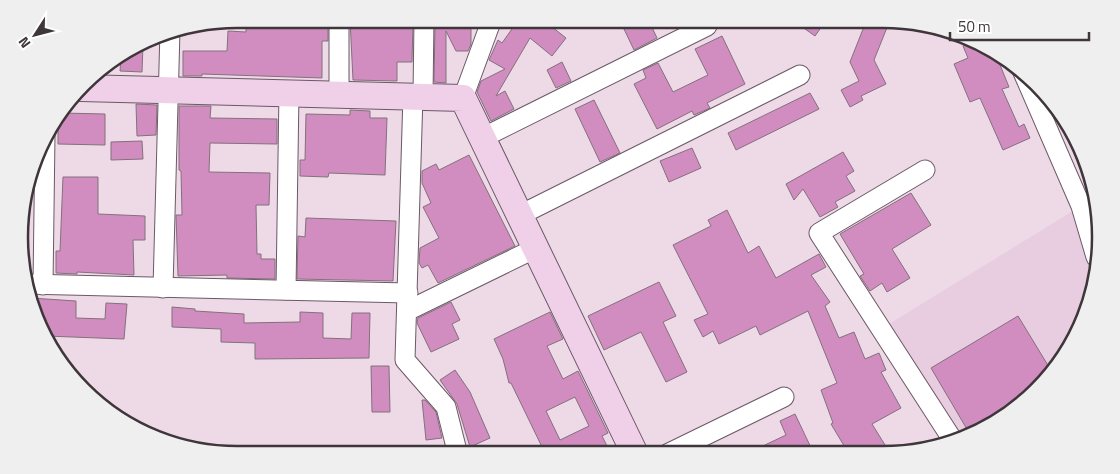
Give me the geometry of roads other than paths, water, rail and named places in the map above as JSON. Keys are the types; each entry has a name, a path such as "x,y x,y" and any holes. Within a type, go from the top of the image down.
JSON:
{"street":[{"path":"339,28 339,93"},
{"path":"423,28 418,95 405,360 446,407 456,446"},
{"path":"489,28 463,98 631,446"},
{"path":"482,138 703,28"},
{"path":"163,288 170,39"},
{"path":"520,215 800,75"},
{"path":"90,88 418,95 463,98"},
{"path":"1030,88 1081,206 1092,243"},
{"path":"286,290 289,92"},
{"path":"43,156 34,284 286,290 407,302 536,248"},
{"path":"924,170 819,233 950,435"},
{"path":"684,446 784,397"}]}
